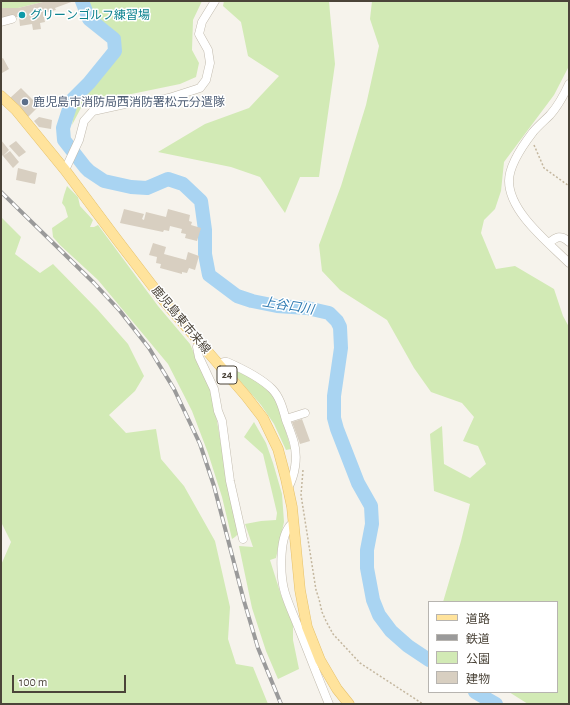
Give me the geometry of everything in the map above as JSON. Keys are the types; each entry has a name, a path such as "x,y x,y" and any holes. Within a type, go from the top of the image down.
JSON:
{"main road":[{"name":"鹿児島東市来線","path":"1,96 16,110 65,170 164,301 246,396 262,418 278,449 286,478 293,522 300,590 307,627 320,660 337,689 349,704"}],"street":[{"path":"65,170 79,140 84,121 93,111 125,104 169,98 200,88 206,80 210,63 208,50 199,34 202,22 215,1"},
{"path":"1,22 12,19"},
{"path":"569,84 557,106 529,138 514,162 509,180 512,196 516,205 529,222 569,263"},
{"path":"549,243 558,237 565,238 569,242"},
{"path":"199,342 199,357 214,390 218,411 222,421 230,481 244,539"},
{"path":"218,364 227,362 250,374 267,385 278,397 294,444 294,472 292,481 288,488"},
{"path":"286,419 304,413"},
{"path":"293,522 286,533 283,544 281,576 284,593 329,704"}],"path":[{"path":"529,138 544,168 569,186"},
{"path":"295,457 302,460 304,464 301,495 316,590 326,621 333,634 360,663 423,704"},
{"path":"414,704 416,700"}],"green space":[{"path":"1,1 47,1 18,8 1,8"},
{"path":"86,1 202,1 193,20 192,50 199,63 196,77 180,84 83,104 72,125 76,103 120,52 119,38 92,18"},
{"path":"224,1 329,1 335,64 319,177 300,177 285,213 260,177 231,167 158,152 205,124 249,108 279,76 248,56 241,22 223,6"},
{"path":"372,1 569,1 569,66 554,95 504,162 501,191 495,209 484,220 481,233 496,269 515,266 554,289 563,316 569,327 569,704 528,704 511,693 558,693 558,601 443,601 470,504 434,491 430,434 442,426 444,464 470,478 486,464 478,446 463,441 474,417 462,403 431,392 414,368 387,320 340,290 322,271 319,245 341,186 366,105 379,46 370,19"},
{"path":"67,186 78,197 80,206 93,220 90,227 98,225 158,306 190,344 210,389 214,404 239,533 232,539 222,497 208,453 192,411 168,364 98,280 53,237 52,228 68,217 62,203"},
{"path":"1,217 21,237 15,254 40,273 53,264 98,310 128,344 144,376 135,391 109,415 126,433 156,429 161,459 184,486 215,541 230,607 228,639 236,664 253,667 268,704 1,704 1,565 11,542 1,522"},
{"path":"227,366 253,379 267,389 274,397 278,405 291,449 286,450 274,424 261,405"},
{"path":"254,422 266,443 282,494 284,522 276,558 270,560 281,595 293,625 293,640 299,669 278,679 266,651 252,608 239,546 253,547 245,524 276,520 277,513 263,454 244,437"}],"building":[{"name":"グリーンゴルフ練習場","path":"47,1 74,1 55,8 56,10 43,13 45,22 40,23 41,29 33,30 32,24 20,26 19,17 1,17 1,8 18,8"},
{"path":"3,58 9,69 2,73 1,59"},
{"name":"鹿児島市消防局西消防署松元分遣隊","path":"21,88 39,106 28,117 10,98"},
{"path":"39,117 52,120 51,129 39,127 34,121"},
{"path":"1,140 9,150 3,156 1,154"},
{"path":"16,141 26,152 19,157 9,146"},
{"path":"10,151 19,162 13,168 3,156"},
{"path":"18,168 37,173 35,184 16,180"},
{"path":"124,209 144,214 142,219 144,220 146,212 166,217 168,209 190,215 189,221 192,222 191,225 201,228 197,241 185,238 186,234 181,233 182,229 170,226 169,231 164,230 163,232 120,223"},
{"path":"153,243 166,247 164,254 186,260 188,252 199,256 195,270 189,268 187,273 182,272 182,274 160,268 161,264 156,263 157,257 149,255"},
{"path":"302,419 310,441 300,444 292,422"}],"waterway":[{"name":"上谷口川","path":"82,1 89,19 114,39 115,51 89,83 72,100 63,128 64,140 85,167 104,181 131,187 147,188 168,179 183,184 201,201 205,230 205,254 209,275 237,296 252,301 277,306 307,308 329,313 337,321 340,327 341,348 334,396 334,418 358,483 371,506 372,524 367,550 367,568 373,600 379,615 391,631 408,646 428,659"},
{"name":"上谷口川","path":"477,693 496,704"}],"railway":[{"path":"1,192 94,283 120,311 149,348 174,389 200,444 214,486 258,648 281,704"}],"place":[{"name":"グリーンゴルフ練習場","path":"22,15"},
{"name":"鹿児島市消防局西消防署松元分遣隊","path":"25,102"}]}
